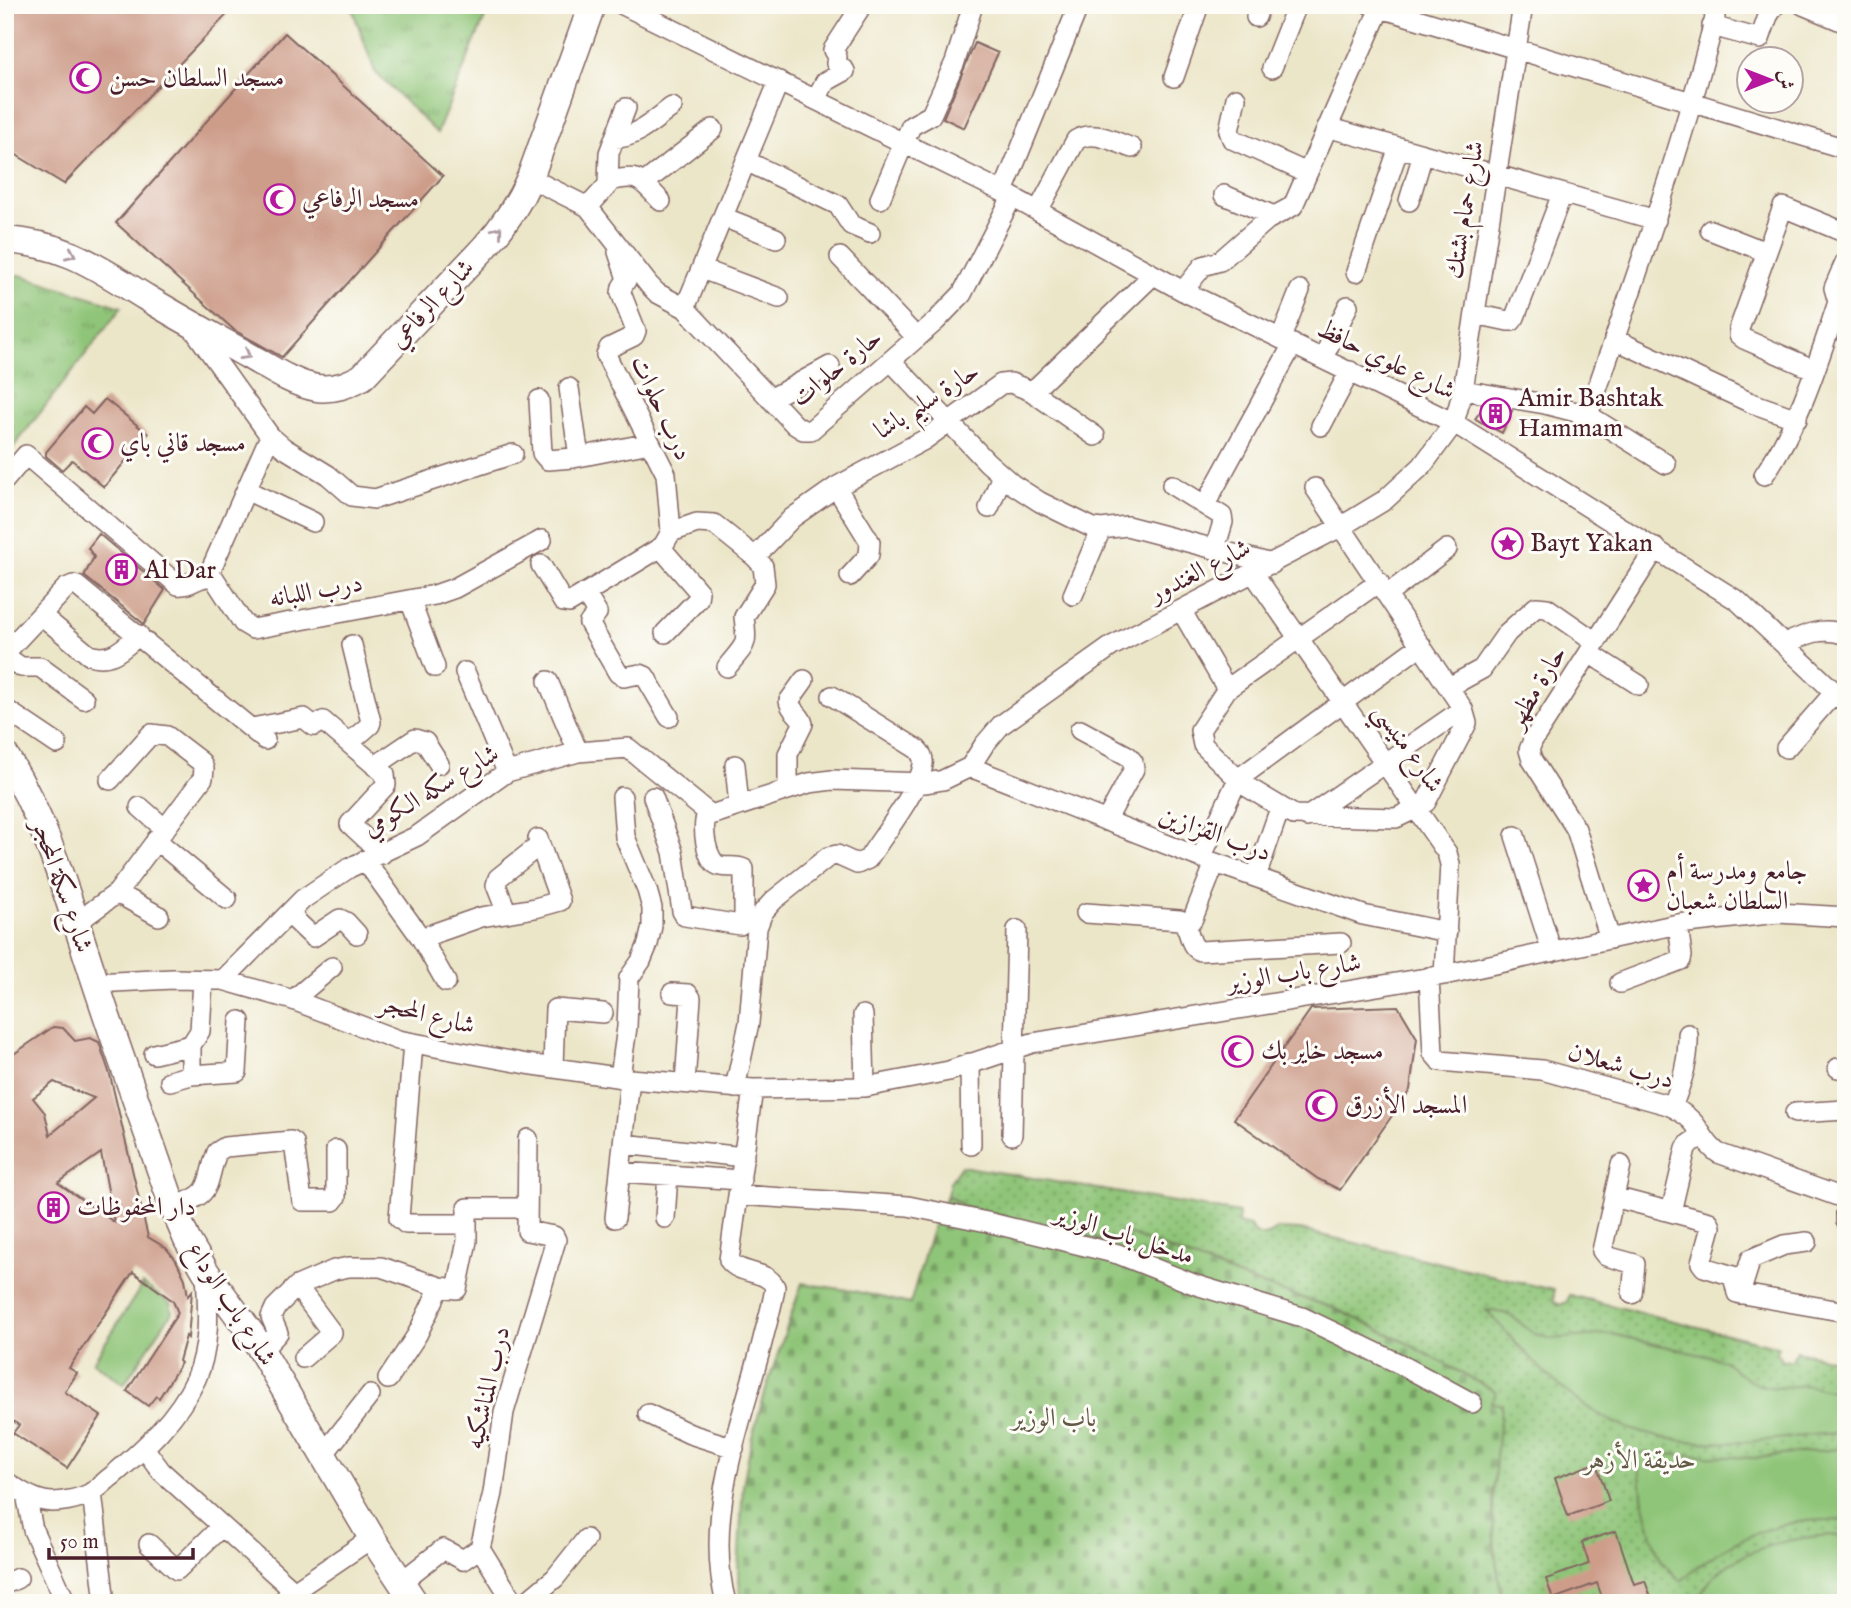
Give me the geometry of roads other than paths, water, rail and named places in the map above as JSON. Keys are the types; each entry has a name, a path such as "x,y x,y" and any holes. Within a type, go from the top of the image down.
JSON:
{"street":[{"name":"شارع الرفاعي","path":"5,240 28,241 64,250 98,267 189,323 288,378 314,388 331,389 347,385 362,377 503,227 518,204 530,178 592,5"},
{"name":"شارع علوي حافظ","path":"623,5 1007,194 1183,291 1454,423 1738,601 1840,698"},
{"path":"816,99 825,82 845,71 836,62 837,57 833,50 862,5"},
{"path":"880,199 911,126 931,115 955,62 973,5"},
{"name":"حارة حلوات","path":"588,207 657,293 685,308 799,429 811,430 917,338 962,294 1007,194 1079,5"},
{"path":"1174,77 1199,5"},
{"path":"1272,68 1297,5"},
{"name":"شارع حمام بشتك","path":"1454,423 1463,390 1523,5"},
{"path":"1588,415 1656,220 1692,102 1715,18 1713,5"},
{"path":"1713,26 1760,39 1775,5"},
{"path":"1804,5 1846,23"},
{"path":"1183,291 1203,267 1220,261 1274,216 1293,206 1375,7 1846,149"},
{"path":"685,308 779,81"},
{"path":"1236,98 1229,131 1231,139 1307,173"},
{"path":"615,138 637,132 672,107"},
{"path":"530,178 588,207 606,189 609,181 608,158 626,108"},
{"path":"1327,127 1656,220"},
{"path":"644,183 713,129"},
{"path":"1038,211 1076,140 1082,136 1095,135 1132,148"},
{"path":"1356,272 1399,147"},
{"path":"1409,201 1423,154"},
{"path":"746,160 838,205 851,225 870,233"},
{"path":"609,181 634,177 644,183 661,201"},
{"path":"1475,314 1508,321 1516,317 1562,194"},
{"path":"1224,195 1274,216"},
{"path":"1815,370 1739,335 1739,329 1783,207 1846,233"},
{"path":"723,217 776,238"},
{"path":"1710,230 1766,252"},
{"name":"درب حلوات","path":"613,238 627,279 621,286 621,293 636,331 629,339 609,348 606,355 666,474 666,540"},
{"path":"840,257 917,338"},
{"path":"1764,475 1780,452 1797,419 1842,301 1834,288 1846,260"},
{"path":"702,269 779,298"},
{"path":"1095,436 1031,391 1153,275"},
{"path":"1205,505 1287,341 1300,290"},
{"path":"1323,358 1348,306"},
{"path":"189,323 270,436 284,448 328,475 343,490 363,499 374,499 513,454"},
{"path":"1614,339 1749,402 1797,419"},
{"path":"891,360 1002,475 1040,502 1091,527 1101,529 1127,526 1272,564"},
{"path":"771,399 830,366"},
{"path":"1321,426 1350,371"},
{"name":"حارة سليم باشا","path":"755,557 792,518 836,486 924,439 1006,382 1031,391"},
{"path":"569,387 579,457"},
{"path":"1463,390 1545,404 1588,415 1666,464"},
{"path":"539,400 544,458 557,460 579,457 650,443"},
{"name":"شارع الغندور","path":"970,768 1001,724 1112,646 1272,564 1385,500 1422,466 1454,423"},
{"path":"5,480 26,455 178,584 186,586 202,576 208,576 270,436"},
{"path":"989,508 1002,475"},
{"path":"1172,485 1220,513 1223,519 1215,549"},
{"path":"836,486 870,542 869,555 850,576"},
{"path":"1315,488 1384,588 1468,718 1466,728 1426,802 1418,808 1396,818 1294,815 1256,794 1203,745 1200,736 1202,725 1227,689 1299,638 1384,588 1447,549"},
{"path":"246,490 313,522"},
{"path":"541,565 563,602 569,603 697,523 715,524 763,566 765,584 745,613 746,640 727,667"},
{"path":"1073,595 1101,529"},
{"name":"درب اللبانه","path":"208,576 214,578 243,623 253,629 410,600 456,588 542,540"},
{"path":"665,633 698,599 699,592 666,540"},
{"name":"حارة مظهر","path":"1610,939 1576,829 1532,760 1529,750 1656,548"},
{"name":"شارع منيسي","path":"1254,573 1447,853 1450,863 1447,932 1437,976"},
{"path":"84,699 40,667 21,667 5,655 66,588 74,585 81,587 258,734 305,718 313,726 323,721 385,774 386,785 350,824 373,857 446,982"},
{"path":"585,593 597,613 589,623 618,673 624,677 639,674 645,676 669,717"},
{"path":"410,600 435,667"},
{"path":"1449,687 1482,669 1507,633 1531,609 1542,607 1552,611 1592,648 1639,685"},
{"path":"1181,610 1227,689"},
{"path":"41,615 89,656 97,658 115,656 139,635"},
{"path":"1785,644 1807,633 1823,631 1846,635"},
{"path":"349,743 371,722 352,645"},
{"path":"1187,926 1193,918 1208,860 1238,779 1421,645"},
{"path":"465,672 507,772"},
{"path":"788,789 788,754 803,724 801,717 790,707 789,701 804,680"},
{"path":"548,681 578,752"},
{"path":"726,1603 719,1566 719,1532 726,1484 775,1287 768,1278 736,1268 729,1260 744,1157 744,1089 757,928 764,912 774,900 828,857 838,855 858,863 869,859 916,784 924,762 922,754 832,696"},
{"path":"1786,748 1840,698"},
{"path":"5,709 57,744"},
{"path":"1307,817 1463,709"},
{"path":"1080,730 1128,756 1134,766 1106,821"},
{"path":"76,923 117,893 203,778 204,769 201,762 167,736 157,733 151,734 110,780"},
{"path":"375,766 415,739 425,743 439,764"},
{"name":"شارع سكه الكومي","path":"223,981 303,899 329,880 417,836 507,772 578,752 628,748 707,814"},
{"name":"شارع سكة المحجر","path":"5,755 41,820 95,983"},
{"path":"735,765 739,806"},
{"path":"653,797 673,852 685,916 740,925 744,922 744,869 740,866 715,864 704,839 703,821 707,814 719,814 809,783 832,780 916,784 943,780 970,768"},
{"name":"درب القزازين","path":"970,768 1208,860 1363,915 1447,932"},
{"path":"615,1218 623,1144 629,978 641,961 652,926 648,890 625,837 622,797"},
{"path":"140,807 160,834 227,899"},
{"path":"1256,877 1280,808"},
{"path":"1516,836 1552,951"},
{"path":"421,938 481,917 507,913 535,908 561,900 535,845 498,878 496,885 507,913"},
{"path":"117,893 159,916"},
{"path":"1086,913 1180,920 1187,926 1192,944 1200,951 1341,943"},
{"name":"شارع باب الوزير","path":"744,1089 865,1087 949,1071 1014,1048 1437,976 1678,924 1778,913 1846,917"},
{"path":"289,914 313,937 317,937 340,919 357,934"},
{"path":"1620,984 1681,960 1678,924"},
{"path":"1012,1135 1017,930"},
{"path":"293,1000 332,967"},
{"name":"درب شعلان","path":"1437,976 1433,1052 1440,1061 1542,1070 1672,1107 1695,1123 1708,1146 1718,1153 1846,1199"},
{"path":"191,1074 191,1045 200,1031 202,980"},
{"name":"شارع المحجر","path":"95,983 223,981 293,1000 370,1030 413,1043 625,1078 744,1089"},
{"name":"شارع باب الوداع","path":"95,983 187,1240 206,1272 262,1350 372,1538 408,1592"},
{"path":"672,993 688,995 691,998 685,1083"},
{"path":"553,1067 555,1009 603,1013"},
{"path":"863,1014 865,1087"},
{"path":"170,1081 191,1074 237,1072 240,1021"},
{"path":"1672,1107 1684,1078 1689,1056 1688,1034"},
{"path":"413,1043 399,1218 407,1224 467,1224"},
{"path":"154,1054 191,1045"},
{"path":"970,1063 971,1145"},
{"path":"1795,1113 1846,1110"},
{"path":"1671,1212 1686,1148 1701,1136"},
{"path":"262,1350 278,1334 271,1318 272,1311 297,1286 334,1270 365,1265 396,1271 454,1290 459,1286 467,1241 467,1208 527,1208 528,1139"},
{"path":"173,1207 203,1194 208,1188 217,1152 225,1147 291,1141 294,1143 302,1201 333,1200 336,1197 336,1150"},
{"path":"623,1144 744,1157"},
{"path":"1621,1165 1602,1251 1606,1256 1635,1264 1632,1294"},
{"name":"مدخل باب الوزير","path":"620,1172 668,1175 740,1188 908,1206 1118,1254 1196,1285 1302,1318 1400,1364 1472,1403"},
{"path":"665,1218 668,1175"},
{"path":"1614,1197 1710,1223 1701,1261 1704,1267 1735,1277 1734,1290 1740,1294 1846,1312"},
{"name":"درب المناشكيه","path":"480,1548 493,1493 504,1412 556,1240 554,1236 527,1231 527,1208"},
{"path":"1846,1213 1846,1221"},
{"path":"1740,1294 1751,1259 1784,1245 1807,1242"},
{"path":"5,1481 26,1494 45,1501 70,1499 92,1492 144,1448 173,1417 196,1378 205,1346 209,1312 206,1272"},
{"path":"297,1286 332,1333 303,1358"},
{"path":"388,1379 417,1335 440,1287"},
{"path":"323,1455 370,1395"},
{"path":"648,1414 690,1434 734,1448"},
{"path":"144,1448 161,1471 221,1527 287,1597 372,1538"},
{"path":"92,1492 104,1603"},
{"path":"26,1494 33,1530 66,1603"},
{"path":"149,1544 177,1570 221,1527"},
{"path":"525,1603 555,1578 586,1539"},
{"path":"408,1592 443,1549 461,1561 480,1548 514,1603"}],"place":[{"name":"مسجد السلطان حسن","path":"86,78"},
{"name":"مسجد الرفاعي","path":"279,199"},
{"name":"Amir Bashtak Hammam","path":"1495,413"},
{"name":"مسجد قاني باي","path":"97,443"},
{"name":"Bayt Yakan","path":"1507,543"},
{"name":"Al Dar","path":"121,570"},
{"name":"جامع ومدرسة أم السلطان شعبان","path":"1643,886"},
{"name":"مسجد خاير بك","path":"1238,1051"},
{"name":"المسجد الأزرق","path":"1322,1105"},
{"name":"دار المحفوظات","path":"54,1207"}],"park label":[{"name":"باب الوزير","path":"1054,1418"},
{"name":"حديقة الأزهر","path":"1640,1460"}]}
